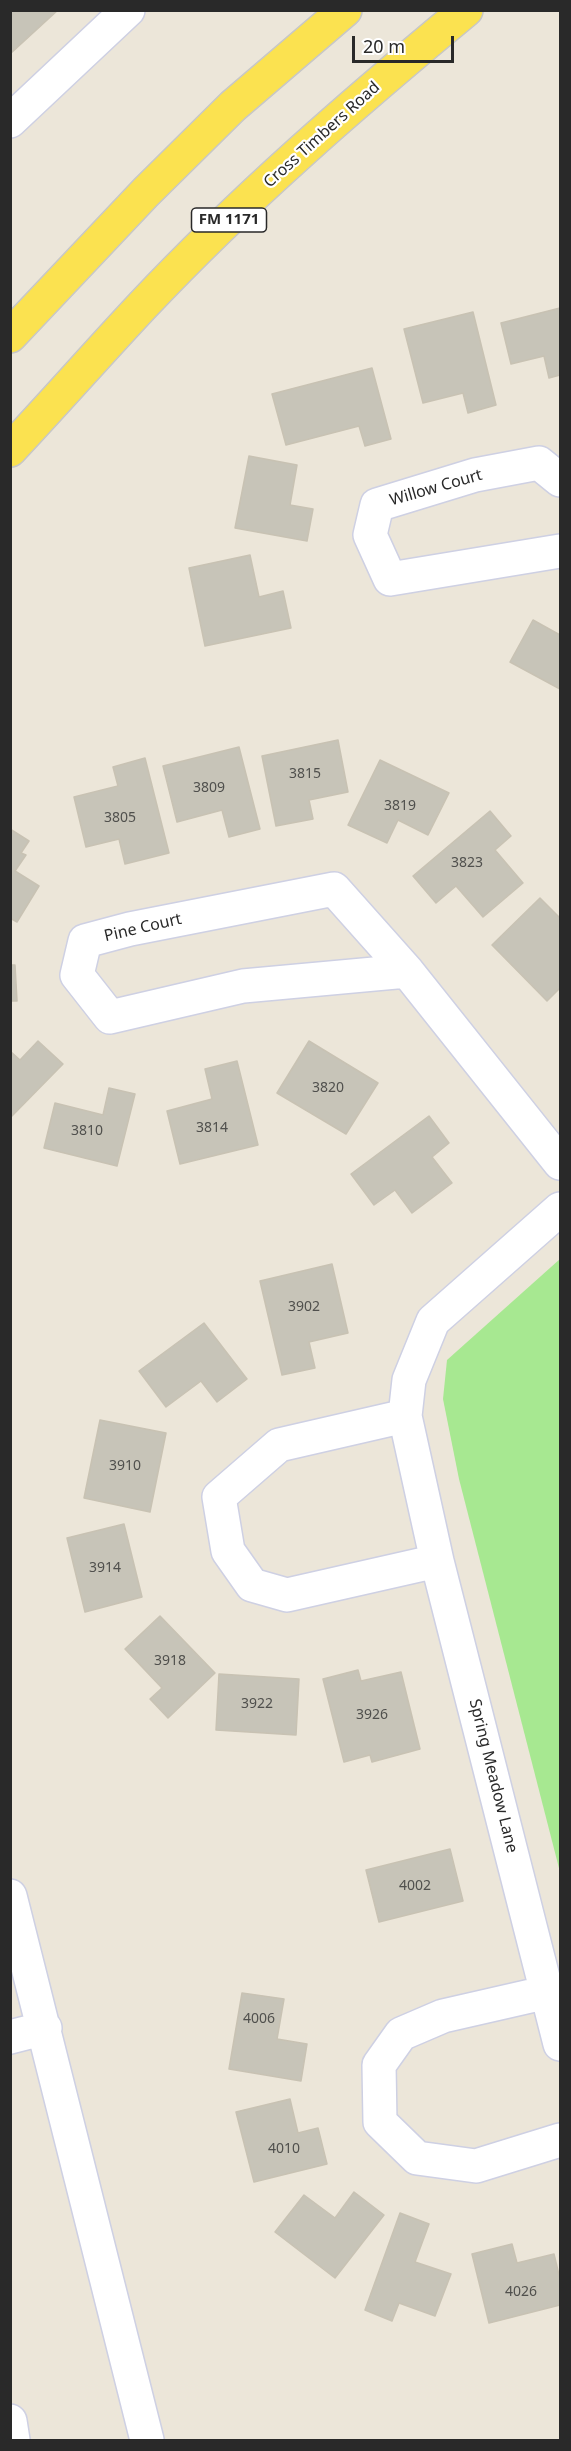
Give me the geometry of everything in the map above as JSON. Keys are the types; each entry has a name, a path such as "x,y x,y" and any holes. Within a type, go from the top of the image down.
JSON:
{"main road":[{"path":"10,336 146,192 233,106 345,10"},
{"name":"Cross Timbers Road","path":"10,450 144,304 239,210 372,88 466,10"}],"street":[{"path":"10,121 128,10"},
{"name":"Willow Court","path":"561,480 539,463 475,475 377,505 370,535 390,579 561,551"},
{"name":"Pine Court","path":"407,971 243,986 110,1017 77,975 85,941 141,927 334,889 407,971 561,1163"},
{"name":"Spring Meadow Lane","path":"561,1209 433,1321 409,1380 405,1416 437,1561 561,2044"},
{"path":"405,1416 279,1445 219,1497 228,1551 252,1585 287,1595 437,1561"},
{"path":"10,1896 16,1942 45,2028 147,2440"},
{"path":"548,1992 443,2016 401,2034 379,2065 380,2122 417,2158 476,2166 561,2140"},
{"path":"10,2037 45,2028"},
{"path":"10,2421 14,2440"}],"green space":[{"path":"560,1259 560,1872 459,1479 443,1399 447,1360"}],"building":[{"path":"10,10 58,10 10,54"},
{"path":"560,308 560,375 549,378 544,356 511,364 501,323"},
{"path":"473,312 496,405 468,413 463,393 423,403 404,329"},
{"path":"372,368 391,439 365,446 359,426 286,445 272,394"},
{"path":"249,456 297,465 290,505 313,509 307,541 235,528"},
{"path":"250,555 259,597 283,591 291,628 205,646 189,568"},
{"path":"533,620 560,635 560,689 510,662"},
{"path":"338,740 348,792 309,800 313,819 276,826 262,756"},
{"path":"239,747 260,829 229,837 222,810 177,822 163,766"},
{"path":"145,758 169,853 125,864 119,839 86,847 74,797 118,786 113,767"},
{"path":"380,760 449,793 428,835 398,820 387,843 348,825"},
{"path":"490,811 511,836 495,850 523,883 483,917 456,886 436,903 413,876"},
{"path":"10,829 29,841 21,853 26,855 15,871 39,886 17,922 10,918"},
{"path":"540,898 560,918 560,988 547,1001 492,945"},
{"path":"10,965 15,965 17,1001 10,1001"},
{"path":"38,1041 63,1064 10,1118 10,1051 20,1060"},
{"path":"309,1041 378,1083 346,1134 277,1093"},
{"path":"237,1061 258,1145 180,1164 167,1111 212,1099 205,1069"},
{"path":"109,1088 135,1094 117,1166 44,1148 55,1103 103,1115"},
{"path":"429,1116 449,1143 432,1157 452,1183 412,1213 395,1190 374,1205 351,1174"},
{"path":"332,1264 348,1333 309,1342 315,1368 282,1375 260,1281"},
{"path":"204,1323 247,1379 217,1402 201,1381 166,1407 139,1371"},
{"path":"100,1420 166,1433 150,1512 84,1498"},
{"path":"124,1524 142,1597 85,1612 67,1538"},
{"path":"160,1616 215,1673 168,1718 150,1699 162,1688 125,1649"},
{"path":"358,1670 361,1681 401,1672 420,1749 372,1762 370,1755 344,1762 323,1679"},
{"path":"219,1674 299,1679 296,1735 216,1730"},
{"path":"450,1849 463,1901 379,1922 366,1870"},
{"path":"242,1993 284,1999 277,2039 307,2044 301,2081 229,2069"},
{"path":"290,2099 298,2133 318,2128 327,2164 254,2182 236,2112"},
{"path":"354,2192 384,2215 335,2278 275,2232 304,2195 335,2218"},
{"path":"400,2213 429,2224 415,2262 451,2274 435,2316 399,2303 392,2321 365,2310"},
{"path":"512,2244 517,2263 554,2254 560,2279 560,2305 489,2323 472,2254"}]}
